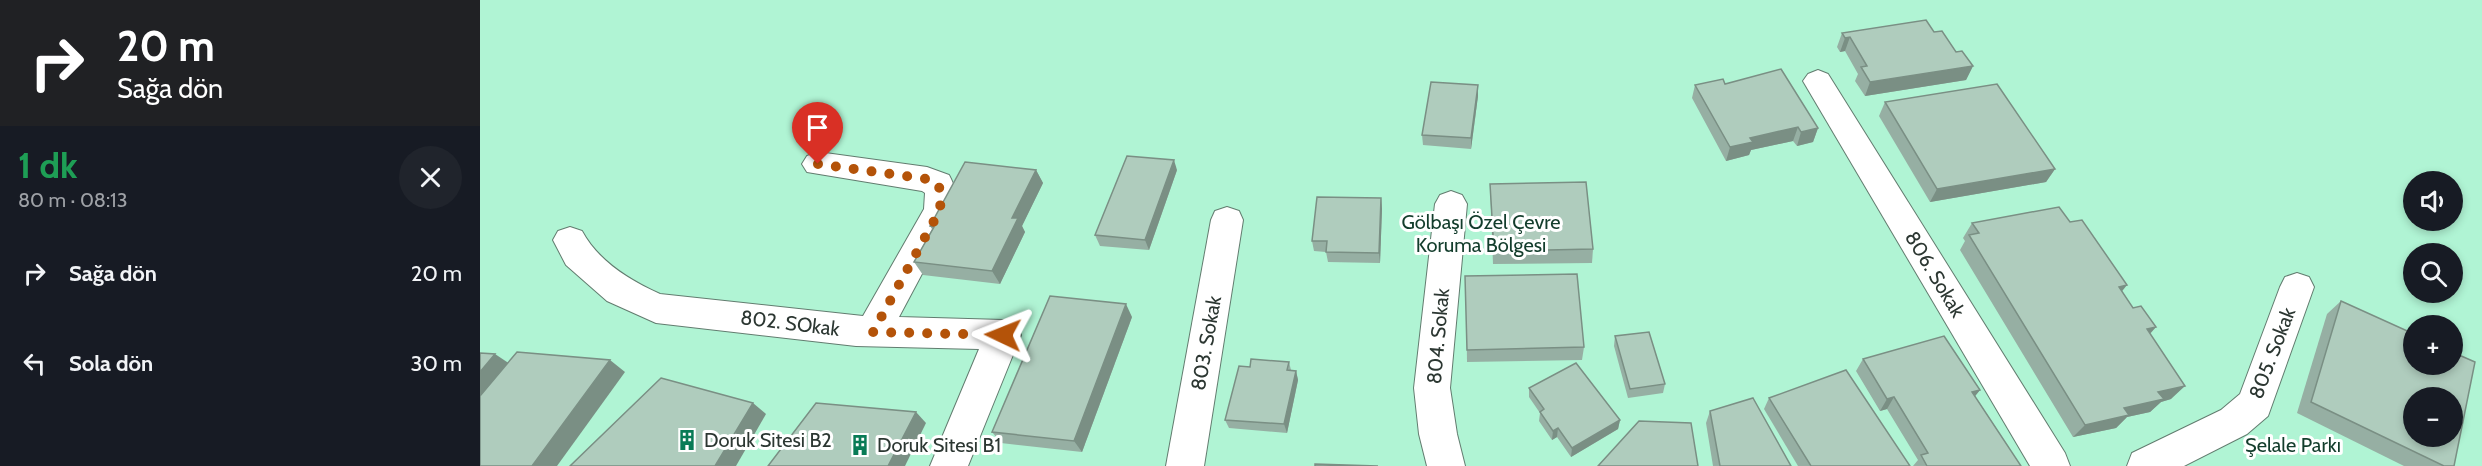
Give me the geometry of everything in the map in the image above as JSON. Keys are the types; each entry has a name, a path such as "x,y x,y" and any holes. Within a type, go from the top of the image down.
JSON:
{"street":[{"name":"806. Sokak","path":"1818,81 2051,466"},
{"path":"818,164 927,179 938,184 941,193 940,210 873,332"},
{"name":"804. Sokak","path":"1446,466 1438,434 1432,388 1451,204"},
{"name":"803. Sokak","path":"1185,466 1227,220"},
{"name":"802. SOkak","path":"570,240 578,255 619,291 656,308 873,332 1003,335 949,466"},
{"name":"805. Sokak","path":"2146,466 2234,422 2255,404 2297,287"}],"green space":[{"name":"Gölbaşı Özel Çevre Koruma Bölgesi","path":"480,0 2482,0 2482,466 480,466"}],"building":[{"path":"1926,20 1934,32 1942,31 1956,52 1962,51 1973,66 1870,82 1861,67 1867,66 1850,37 1845,38 1842,33"},
{"path":"1781,69 1818,128 1801,132 1798,127 1750,138 1753,142 1730,147 1695,85 1723,79 1725,84"},
{"path":"1431,82 1478,85 1471,138 1422,135"},
{"path":"1997,84 2055,169 1937,189 1885,102"},
{"path":"1127,156 1174,160 1145,240 1095,235"},
{"path":"965,162 1036,170 1012,218 1018,218 992,271 914,262 934,227 930,226"},
{"path":"1586,182 1593,249 1494,251 1490,184"},
{"path":"1317,197 1381,198 1379,253 1326,252 1327,241 1312,241"},
{"path":"2059,207 2070,222 2082,220 2127,285 2119,287 2133,308 2141,306 2156,327 2147,329 2185,386 2158,392 2164,399 2124,408 2129,415 2085,425 1969,235 1979,233 1972,223"},
{"path":"1577,274 1584,347 1467,350 1465,276"},
{"path":"1050,296 1126,304 1074,441 992,432"},
{"path":"2341,301 2403,329 2403,375 2463,375 2463,357 2475,362 2463,421 2463,387 2403,387 2403,446 2311,402"},
{"path":"1649,332 1665,384 1630,389 1615,336"},
{"path":"1944,336 1980,390 1972,392 2021,466 1927,466 1921,455 1928,453 1894,397 1887,399 1863,359"},
{"path":"517,352 610,360 532,466 480,466 480,396"},
{"path":"480,353 495,354 480,372"},
{"path":"1251,359 1289,362 1287,370 1296,371 1284,424 1225,420 1239,366 1250,367"},
{"path":"1576,363 1620,420 1572,448 1558,428 1553,431 1540,412 1544,409 1529,388"},
{"path":"1846,370 1910,466 1811,466 1769,398"},
{"name":"Doruk Sitesi B2","path":"661,378 753,403 715,466 570,466"},
{"path":"1753,398 1791,466 1720,466 1710,411"},
{"name":"Doruk Sitesi B1","path":"816,403 916,412 888,466 768,466"},
{"path":"1639,421 1691,423 1698,466 1598,466"},
{"path":"2405,447 2458,447 2454,466 2444,466"},
{"path":"1315,464 1378,466 1315,466"}],"place":[{"name":"Doruk Sitesi B2","path":"687,440"},
{"name":"Doruk Sitesi B1","path":"860,445"}],"route":[{"path":"818,164 927,179 938,184 941,193 940,210 873,332 1003,335"}],"park label":[{"name":"Şelale Parkı","path":"2293,445"}]}
